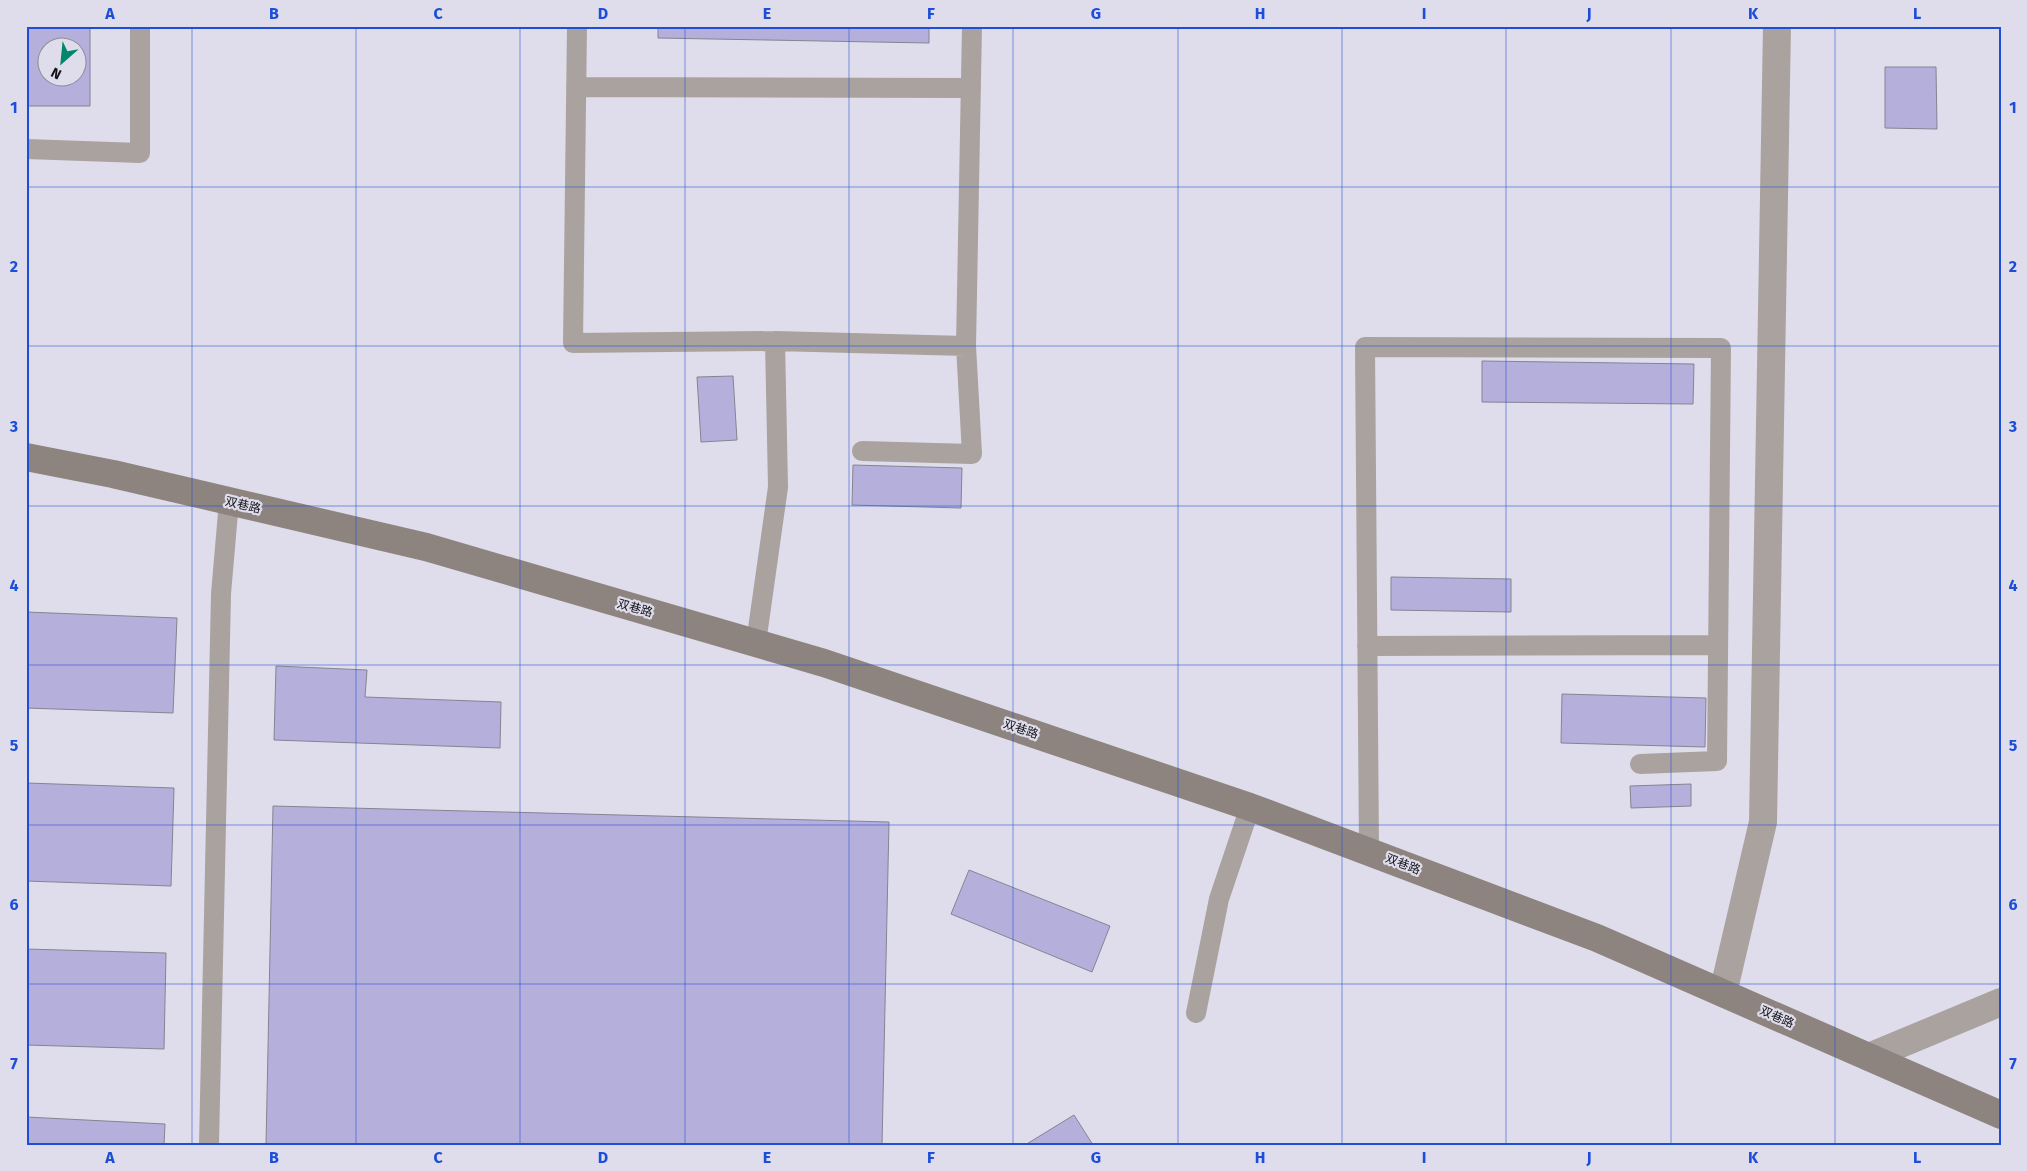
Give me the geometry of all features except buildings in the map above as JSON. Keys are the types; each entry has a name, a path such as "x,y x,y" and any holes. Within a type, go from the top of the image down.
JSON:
{"main road":[{"name":"双巷路","path":"26,457 113,474 426,547 824,663 1250,807 1597,938 1991,1110"}],"street":[{"path":"1724,993 1763,822 1777,26"},
{"path":"1869,1057 2001,1002"}],"lane":[{"path":"26,149 140,153 140,26"},
{"path":"577,26 573,343 776,341 966,346"},
{"path":"862,451 972,454 966,346 972,26"},
{"path":"576,87 971,88"},
{"path":"756,643 778,487 776,341"},
{"path":"1368,851 1365,347 1721,348 1717,760 1640,764"},
{"path":"209,1145 221,594 230,501"},
{"path":"1367,646 1718,645"},
{"path":"1196,1013 1219,899 1250,807"}]}
